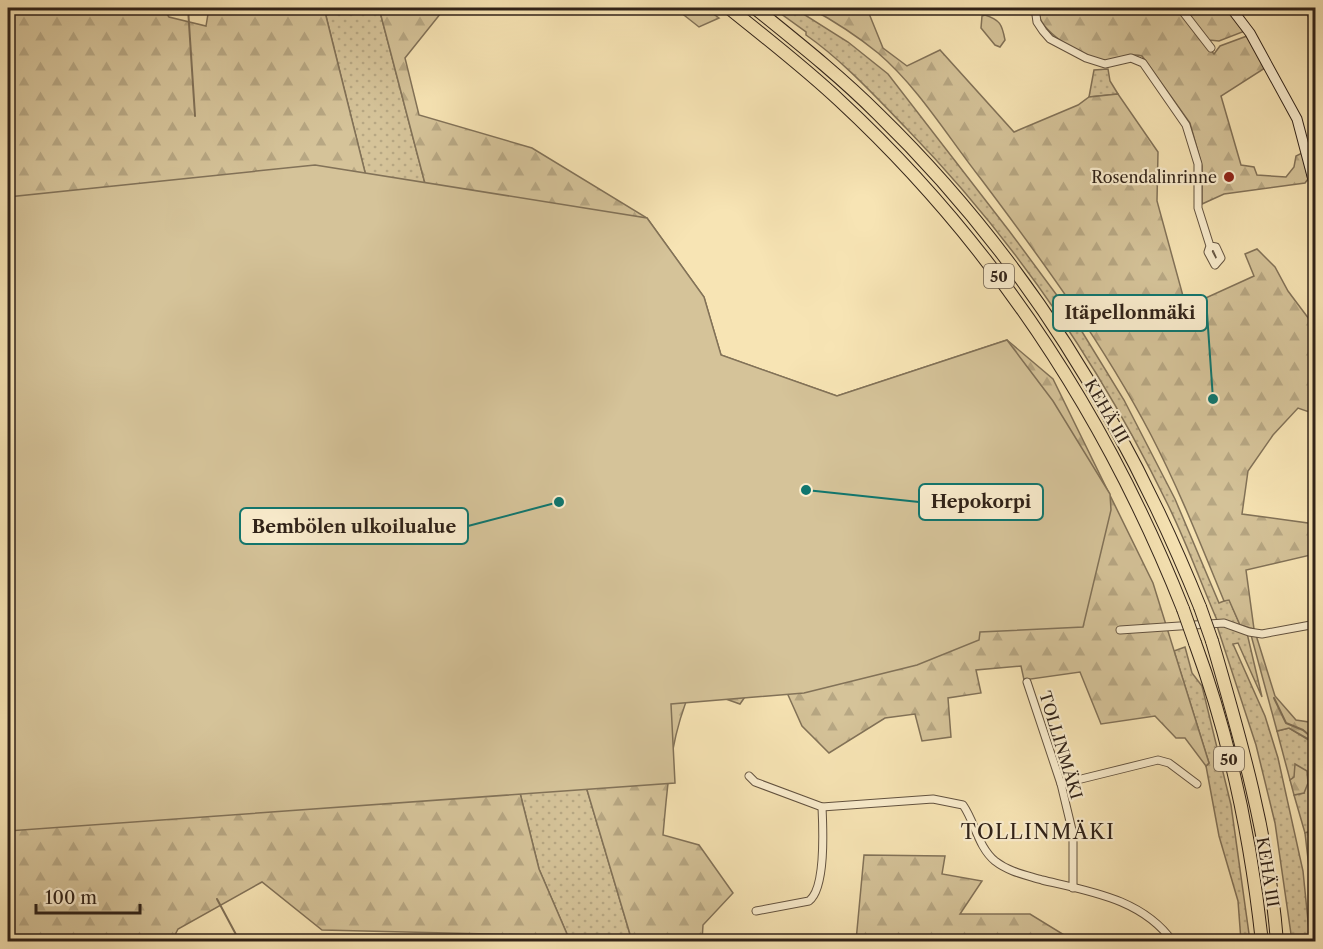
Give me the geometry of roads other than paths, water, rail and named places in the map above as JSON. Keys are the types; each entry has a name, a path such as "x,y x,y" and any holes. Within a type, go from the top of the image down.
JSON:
{"highway":[{"name":"KEHÄ III","path":"729,8 859,119 931,194 1000,277 1042,335 1100,431 1142,512 1195,643 1225,743 1243,817 1262,942"},
{"name":"KEHÄ III","path":"755,8 878,113 929,166 1022,279 1099,396 1158,508 1212,641 1245,754 1259,815 1278,942"}],"main road":[{"path":"1231,8 1250,33 1297,118 1316,191"}],"street":[{"path":"1035,8 1037,22 1050,39 1086,58 1105,64 1131,58 1143,63 1186,125 1198,164 1198,210 1210,246"},
{"path":"1180,8 1211,48"},
{"path":"1308,8 1316,23"},
{"path":"1120,630 1224,623 1249,632 1263,633 1316,624"},
{"name":"TOLLINMÄKI","path":"1027,682 1060,784 1073,834 1073,888"},
{"path":"1060,784 1158,760 1169,763 1197,784"},
{"path":"749,776 755,782 822,807 903,800 953,801 966,808 980,840 995,861 1013,872 1117,899 1141,911 1163,927 1173,942"},
{"path":"756,911 809,902 814,897 818,889 821,858 822,807"}],"waterway":[{"path":"188,8 195,116"},
{"path":"1274,698 1286,723 1303,730 1316,741"},
{"path":"217,899 240,942"}],"place":[{"name":"Rosendalinrinne","path":"1229,177"},
{"name":"Itäpellonmäki","path":"1213,399"},
{"name":"Hepokorpi","path":"806,490"},
{"name":"Bembölen ulkoilualue","path":"559,502"}],"district":[{"name":"TOLLINMÄKI","path":"1038,832"}]}
